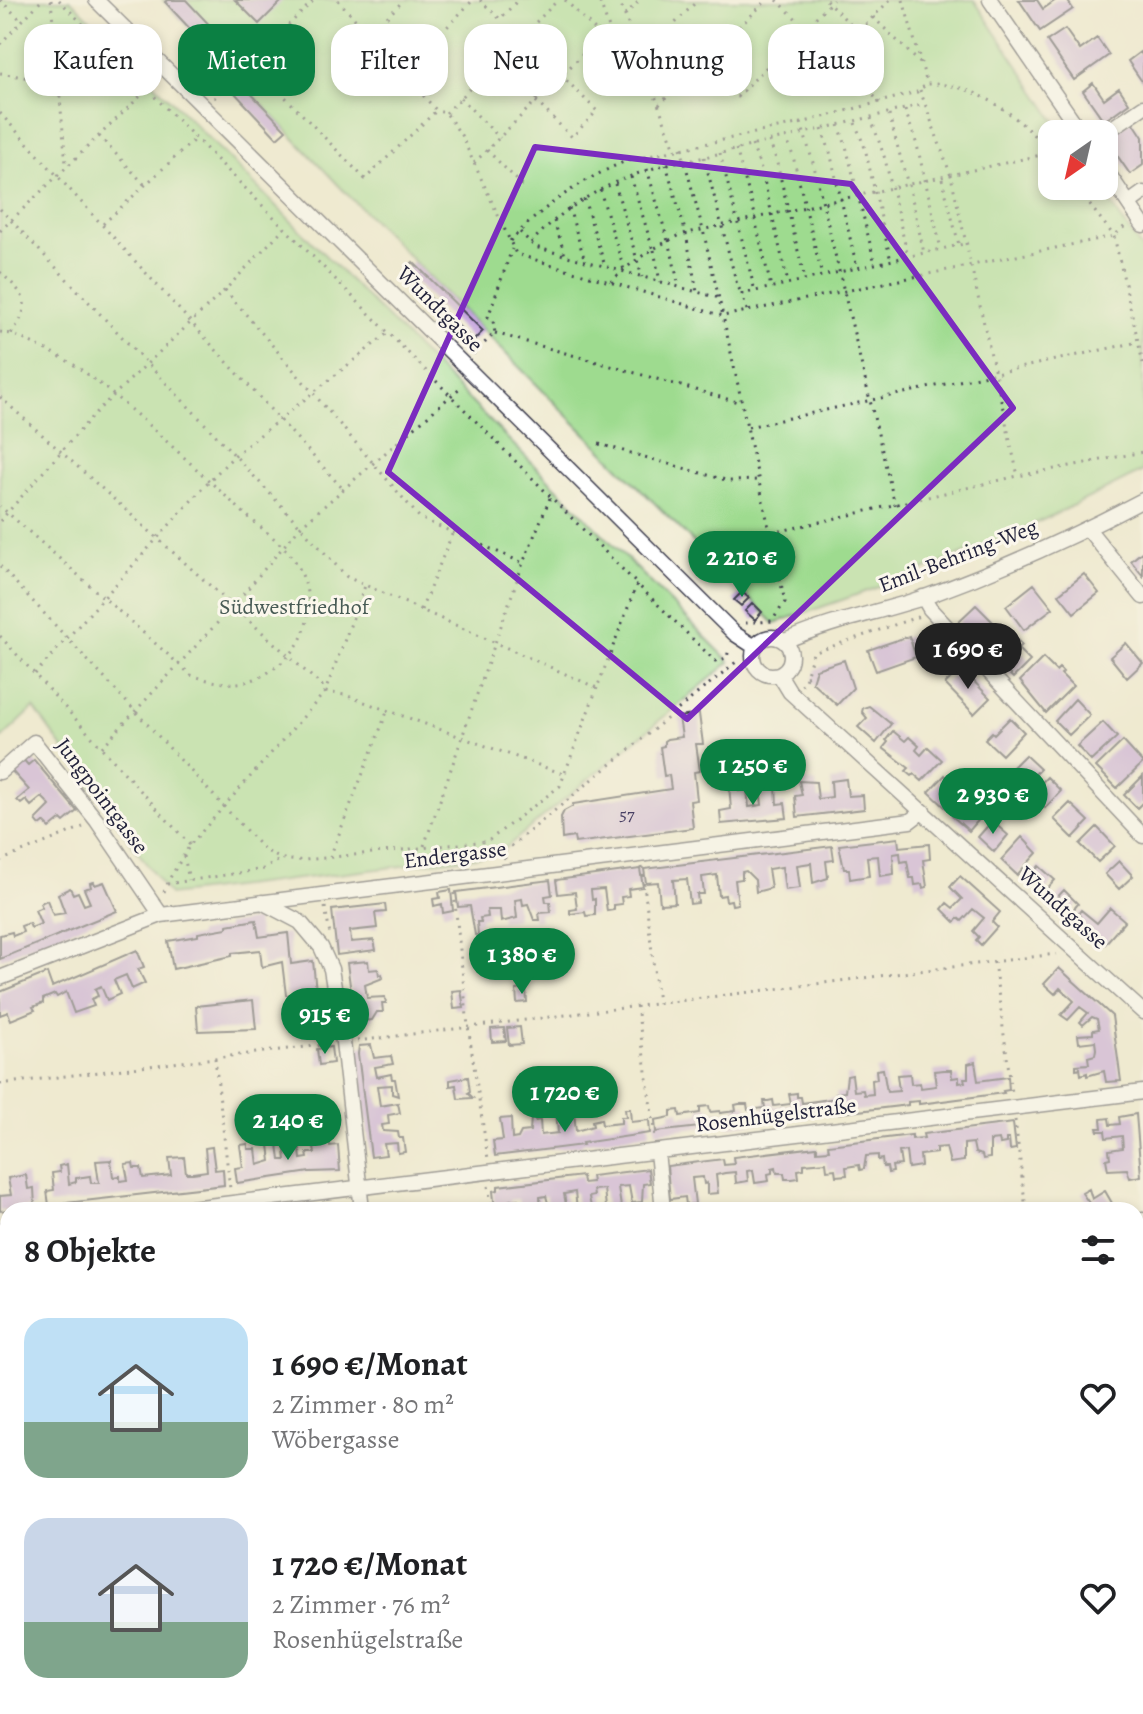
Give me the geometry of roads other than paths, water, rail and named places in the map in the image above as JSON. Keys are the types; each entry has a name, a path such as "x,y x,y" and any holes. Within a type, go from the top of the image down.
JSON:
{"street":[{"name":"Wundtgasse","path":"96,0 464,363 732,639 755,647"},
{"path":"990,0 1072,120"},
{"path":"1118,124 1143,107"},
{"path":"1118,187 1143,225"},
{"path":"1129,203 1143,193"},
{"name":"Emil-Behring-Weg","path":"785,641 826,625 926,603 1088,529 1143,500"},
{"path":"1088,529 1143,597"},
{"path":"926,603 1143,836"},
{"path":"765,638 785,641 792,652 789,666 779,674 766,675 756,666 755,647 765,638"},
{"name":"Wundtgasse","path":"779,674 790,692 1143,1012"},
{"name":"Jungpointgasse","path":"0,772 34,742 97,821 161,915"},
{"name":"Endergasse","path":"0,978 161,915 910,821 923,811"},
{"path":"262,902 300,922 321,947 331,969 343,1042 361,1202"},
{"name":"Rosenhügelstraße","path":"239,1202 1143,1092"},
{"path":"657,1152 662,1202"}],"park label":[{"name":"Südwestfriedhof","path":"294,607"}]}
